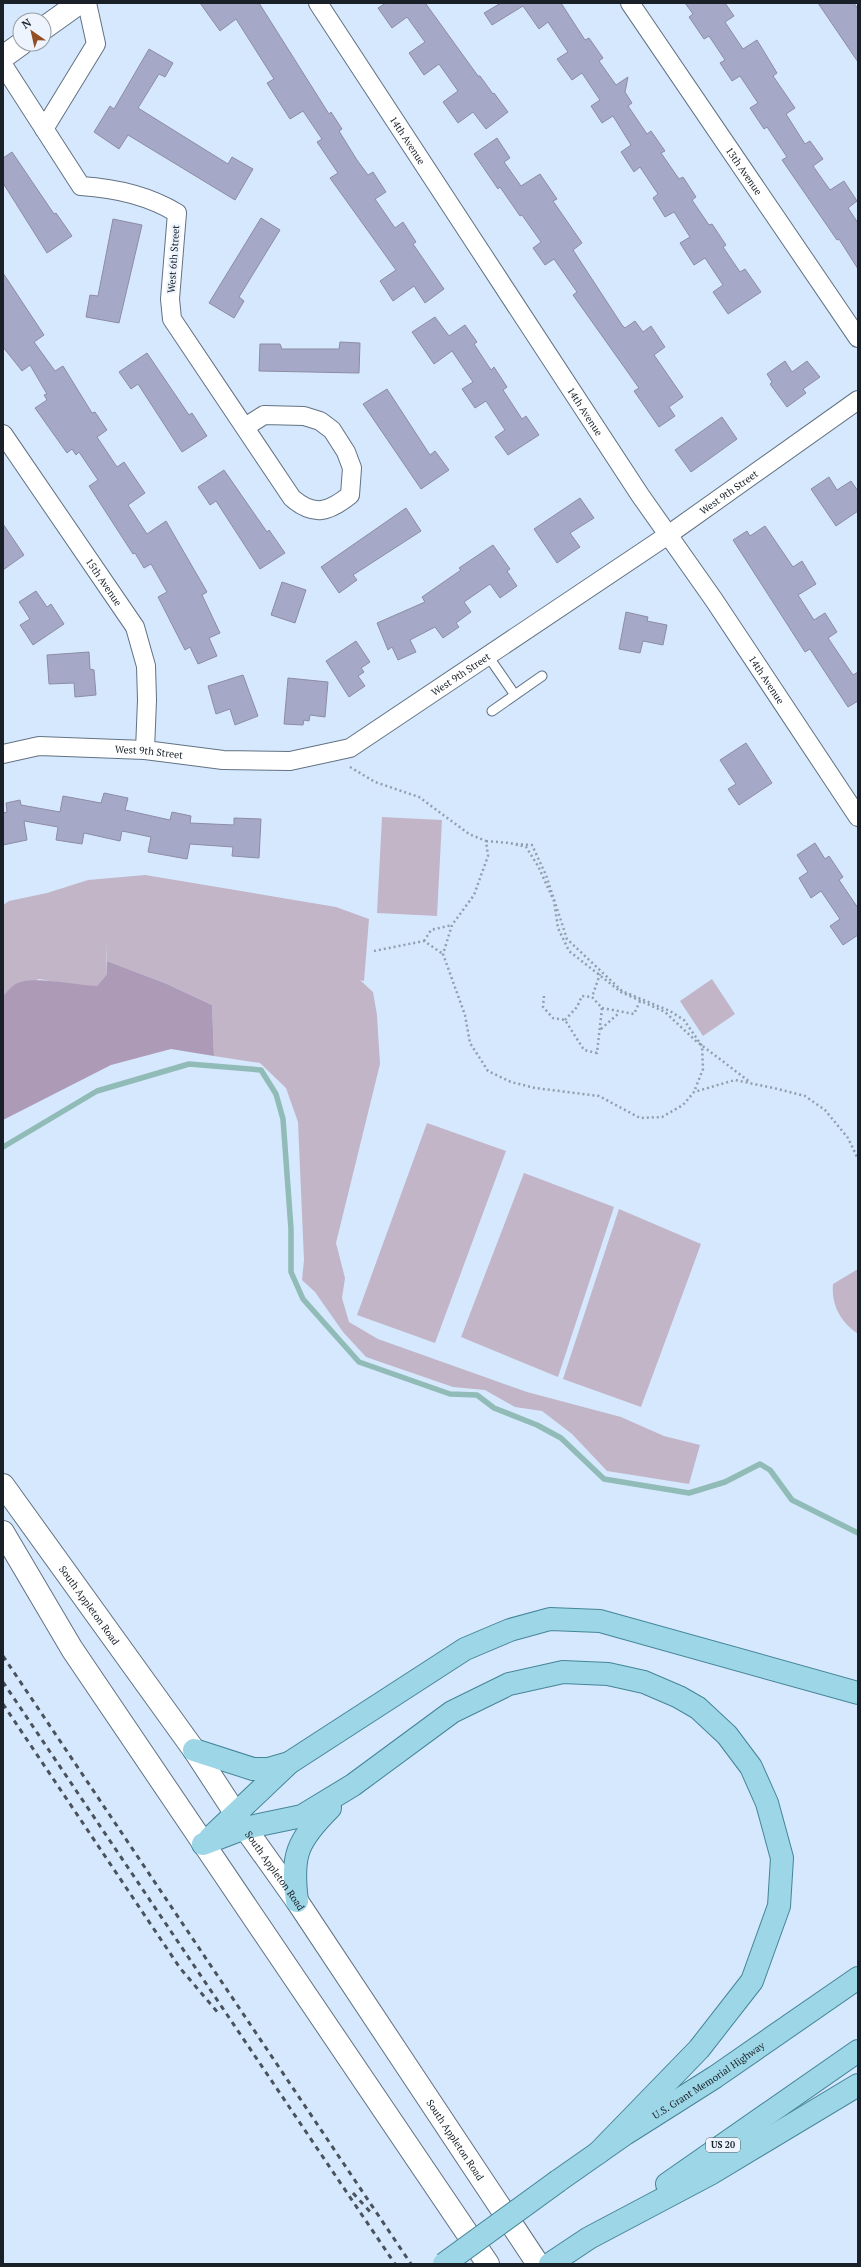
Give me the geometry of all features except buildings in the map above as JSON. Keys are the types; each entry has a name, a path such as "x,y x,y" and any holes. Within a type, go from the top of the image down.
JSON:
{"main road":[{"path":"52,22 79,3"},
{"path":"3,57 12,50"},
{"name":"South Appleton Road","path":"3,1485 194,1750 297,1901 538,2264"},
{"path":"3,1532 72,1649 488,2264"},
{"path":"203,1844 241,1821 289,1764 465,1650 510,1630 550,1619 600,1621 858,1693"},
{"path":"241,1821 302,1816 352,1785 452,1712 509,1684 563,1672 608,1674 644,1682 679,1697 698,1708 727,1734 751,1767 767,1803 782,1858 779,1906 752,1981 699,2049 598,2153"},
{"path":"194,1750 253,1769 268,1769 289,1764"},
{"path":"297,1901 294,1878 296,1854 306,1834 352,1785"},
{"name":"U.S. Grant Memorial Highway","path":"444,2264 598,2153 715,2077 858,1978"},
{"name":"US 20","path":"550,2264 858,2051"},
{"path":"589,2238 710,2174 858,2085"}],"street":[{"path":"44,129 96,44 86,3"},
{"name":"14th Avenue","path":"318,3 668,536 714,600 858,817"},
{"name":"13th Avenue","path":"630,3 858,338"},
{"name":"West 6th Street","path":"3,65 81,186 99,187 159,202 177,213 170,299 172,319 292,498 300,505 323,511 336,506 350,495 352,468 346,452 332,430 320,421 304,416 264,415 245,427"},
{"name":"West 9th Street","path":"3,754 39,746 145,750 224,760 290,761 350,748 668,536 858,400"},
{"name":"15th Avenue","path":"3,434 135,626 146,666 147,700 145,750"}],"lane":[{"path":"488,656 515,695"},
{"path":"492,711 542,676"}],"path":[{"path":"325,753 375,782 419,797 469,834 486,841 532,845 546,876 567,939 622,991 670,1011 684,1020 702,1046 703,1069 694,1092 683,1105 662,1117 640,1118 599,1096 535,1088 511,1082 488,1071 470,1043 465,1015 443,954 424,941 374,951"},
{"path":"443,954 452,925 474,895 488,856 486,841"},
{"path":"510,843 526,847 538,866 554,901 558,928 569,951 621,992 665,1012 702,1046 750,1083"},
{"path":"424,941 431,930 452,925"},
{"path":"592,997 600,974"},
{"path":"544,996 544,1007 553,1018 565,1020 584,1050 597,1053 602,1008"},
{"path":"565,1020 577,1007 582,996 592,997 602,1008 619,1013 634,1014 640,1001"},
{"path":"600,1029 619,1013"},
{"path":"694,1092 735,1080 805,1096 825,1110 848,1138 858,1159"}],"shaded area":[{"path":"382,817 442,820 437,916 377,913"},
{"path":"145,875 336,907 369,919 364,981 360,980 373,992 377,1015 380,1064 336,1243 345,1278 342,1298 349,1322 378,1339 527,1392 621,1417 664,1436 700,1445 689,1484 607,1471 572,1434 542,1411 515,1407 485,1390 453,1387 366,1357 343,1332 315,1292 302,1280 304,1260 298,1122 286,1088 260,1063 214,1056 212,1005 167,984 107,961 106,943 107,974 97,986 80,986 39,979 3,996 3,905 9,901 47,893 88,880"},
{"path":"107,961 167,984 212,1005 214,1056 171,1049 111,1065 3,1120 3,996 14,985 21,982 42,980 97,986 107,974"},
{"path":"712,979 735,1014 703,1036 680,1001"},
{"path":"427,1123 506,1151 435,1343 357,1315"},
{"path":"524,1173 614,1207 558,1377 461,1337"},
{"path":"619,1209 701,1244 641,1407 563,1379"},
{"path":"858,1269 858,1334 842,1319 838,1313 834,1299 833,1284"}],"waterway":[{"path":"3,1147 97,1091 189,1064 261,1070 276,1094 283,1119 291,1229 291,1272 303,1299 359,1362 450,1394 477,1395 494,1408 537,1425 561,1438 604,1479 689,1493 725,1482 760,1464 770,1470 792,1500 858,1533"}],"railway":[{"path":"3,1656 411,2264"},
{"path":"3,1682 395,2264"},
{"path":"3,1704 180,1968 219,2014"},
{"path":"353,2193 373,2215"}]}
